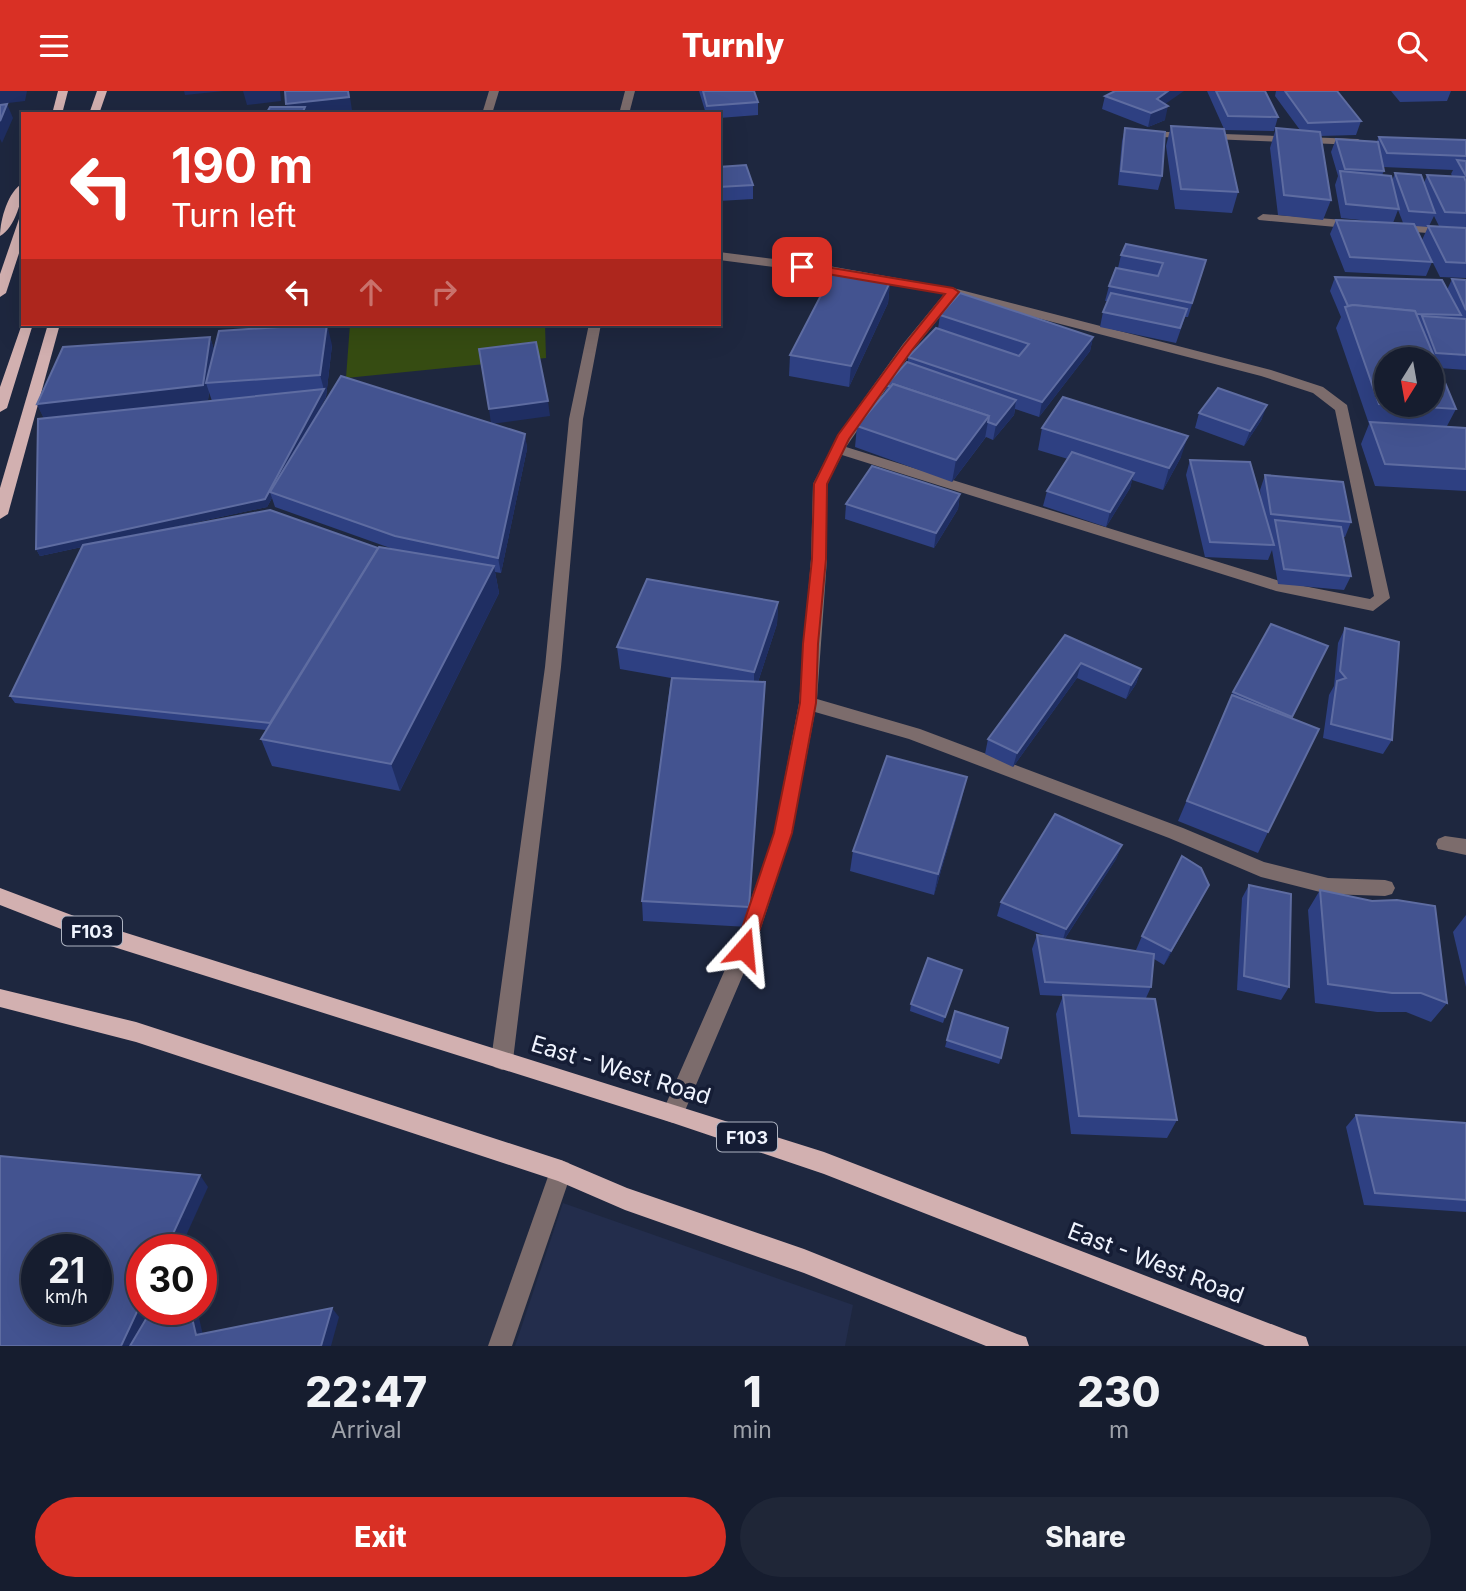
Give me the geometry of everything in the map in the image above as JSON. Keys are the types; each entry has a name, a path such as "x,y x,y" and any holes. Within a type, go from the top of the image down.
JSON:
{"main road":[{"path":"58,112 63,91"},
{"path":"95,112 102,91"},
{"path":"0,232 21,189"},
{"path":"0,293 21,228"},
{"path":"0,408 26,326"},
{"path":"0,514 53,326"},
{"name":"East - West Road","path":"0,896 79,927 824,1163 1297,1346"},
{"path":"0,998 136,1032 561,1171 625,1199 804,1261 1017,1346"}],"street":[{"path":"488,112 494,91"},
{"path":"625,112 630,91"},
{"path":"1131,134 1368,142"},
{"path":"1264,218 1371,225"},
{"path":"1385,226 1466,232"},
{"path":"721,256 829,270 953,292 1266,373 1318,390 1342,408 1382,598 1373,605 1282,587 836,449"},
{"path":"673,1113 744,949 779,845 808,703 819,559 820,484 836,449 908,348 953,292"},
{"path":"502,1060 553,667 576,419 594,326"},
{"path":"808,703 914,734 1176,833 1261,869 1328,886 1385,888"},
{"path":"1445,843 1466,847"},
{"path":"500,1346 561,1171"}],"shaded area":[{"path":"563,1203 853,1305 845,1346 515,1346"}],"green space":[{"path":"350,326 545,326 546,358 346,378"}],"building":[{"path":"285,91 348,91 349,97 286,104"},
{"path":"703,91 754,91 758,102 707,106"},
{"path":"1115,91 1168,91 1157,99 1168,106 1151,113 1105,96"},
{"path":"1216,91 1265,91 1278,117 1228,116"},
{"path":"1285,91 1337,91 1361,121 1308,123"},
{"path":"7,104 0,121 0,105"},
{"path":"270,107 305,107 303,112 267,112"},
{"path":"1171,126 1224,129 1238,192 1181,189"},
{"path":"1125,128 1165,132 1162,176 1121,171"},
{"path":"1276,128 1320,132 1331,200 1284,195"},
{"path":"1379,137 1466,140 1466,156 1387,153"},
{"path":"1336,139 1378,142 1384,171 1345,169"},
{"path":"1457,160 1466,161 1466,176"},
{"path":"746,165 753,185 721,187 721,167"},
{"path":"1340,171 1391,176 1399,209 1346,204"},
{"path":"1395,173 1421,175 1435,213 1409,211"},
{"path":"1427,175 1464,177 1466,213 1445,212"},
{"path":"1336,220 1414,224 1432,262 1350,257"},
{"path":"1428,226 1466,228 1466,263 1446,262"},
{"path":"1126,244 1206,260 1192,303 1109,286 1116,268 1158,276 1163,263 1121,255"},
{"path":"833,272 890,282 851,366 790,355"},
{"path":"1335,277 1442,280 1461,315 1416,314 1415,311 1348,306"},
{"path":"1452,279 1466,280 1466,310"},
{"path":"960,293 1093,337 1042,402 908,357 936,328 1019,356 1029,344 940,315"},
{"path":"1111,293 1187,309 1180,328 1103,312"},
{"path":"1353,305 1415,311 1430,347 1374,347 1374,390 1345,307"},
{"path":"1422,316 1466,319 1466,355 1444,354 1444,347 1434,347"},
{"path":"327,326 320,375 206,383 219,331"},
{"path":"210,337 203,385 37,404 63,347"},
{"path":"536,342 548,401 489,409 479,349"},
{"path":"907,362 1016,400 996,425 988,422 989,416 893,384 891,387 886,385"},
{"path":"341,376 525,434 498,558 395,536 270,492"},
{"path":"1444,380 1456,409 1444,408"},
{"path":"893,384 989,416 956,460 857,426"},
{"path":"1218,388 1267,405 1250,431 1199,413"},
{"path":"324,389 265,499 36,549 38,419"},
{"path":"1063,397 1188,436 1169,468 1042,428"},
{"path":"1370,422 1466,428 1466,469 1385,464"},
{"path":"1072,452 1134,473 1110,512 1047,491"},
{"path":"1190,460 1250,462 1274,545 1210,542"},
{"path":"872,466 960,494 936,533 846,504"},
{"path":"1265,475 1343,482 1351,522 1271,514"},
{"path":"270,510 378,548 270,723 10,696 83,545"},
{"path":"1275,520 1341,527 1351,576 1284,569"},
{"path":"379,547 494,566 391,764 261,739"},
{"path":"647,579 778,602 754,672 617,647"},
{"path":"1271,624 1328,646 1292,717 1233,692"},
{"path":"1345,628 1399,642 1392,740 1331,724 1337,681 1346,678 1340,671"},
{"path":"1065,635 1141,669 1131,685 1081,663 1017,753 988,739"},
{"path":"672,678 765,682 749,907 642,901"},
{"path":"1232,695 1319,729 1268,832 1187,801"},
{"path":"887,756 967,777 938,874 853,851"},
{"path":"1055,814 1122,845 1066,929 1001,902"},
{"path":"1182,856 1201,868 1209,885 1171,951 1142,936"},
{"path":"1249,885 1291,894 1289,987 1244,976"},
{"path":"1320,890 1372,901 1397,900 1435,906 1447,1003 1421,993 1392,993 1328,984"},
{"path":"1037,935 1154,954 1151,987 1045,982"},
{"path":"928,958 962,970 945,1017 911,1004"},
{"path":"1063,995 1155,999 1177,1120 1079,1116"},
{"path":"955,1011 1008,1028 1001,1058 947,1040"},
{"path":"1356,1115 1466,1123 1466,1200 1375,1193"},
{"path":"0,1156 200,1175 173,1234 126,1234 126,1325 131,1325 121,1346 0,1346"},
{"path":"332,1308 321,1346 130,1346 142,1325 194,1325 196,1335"}],"route":[{"path":"744,949 783,833 808,703 819,559 820,484 843,438 908,348 953,292 802,267"}]}
